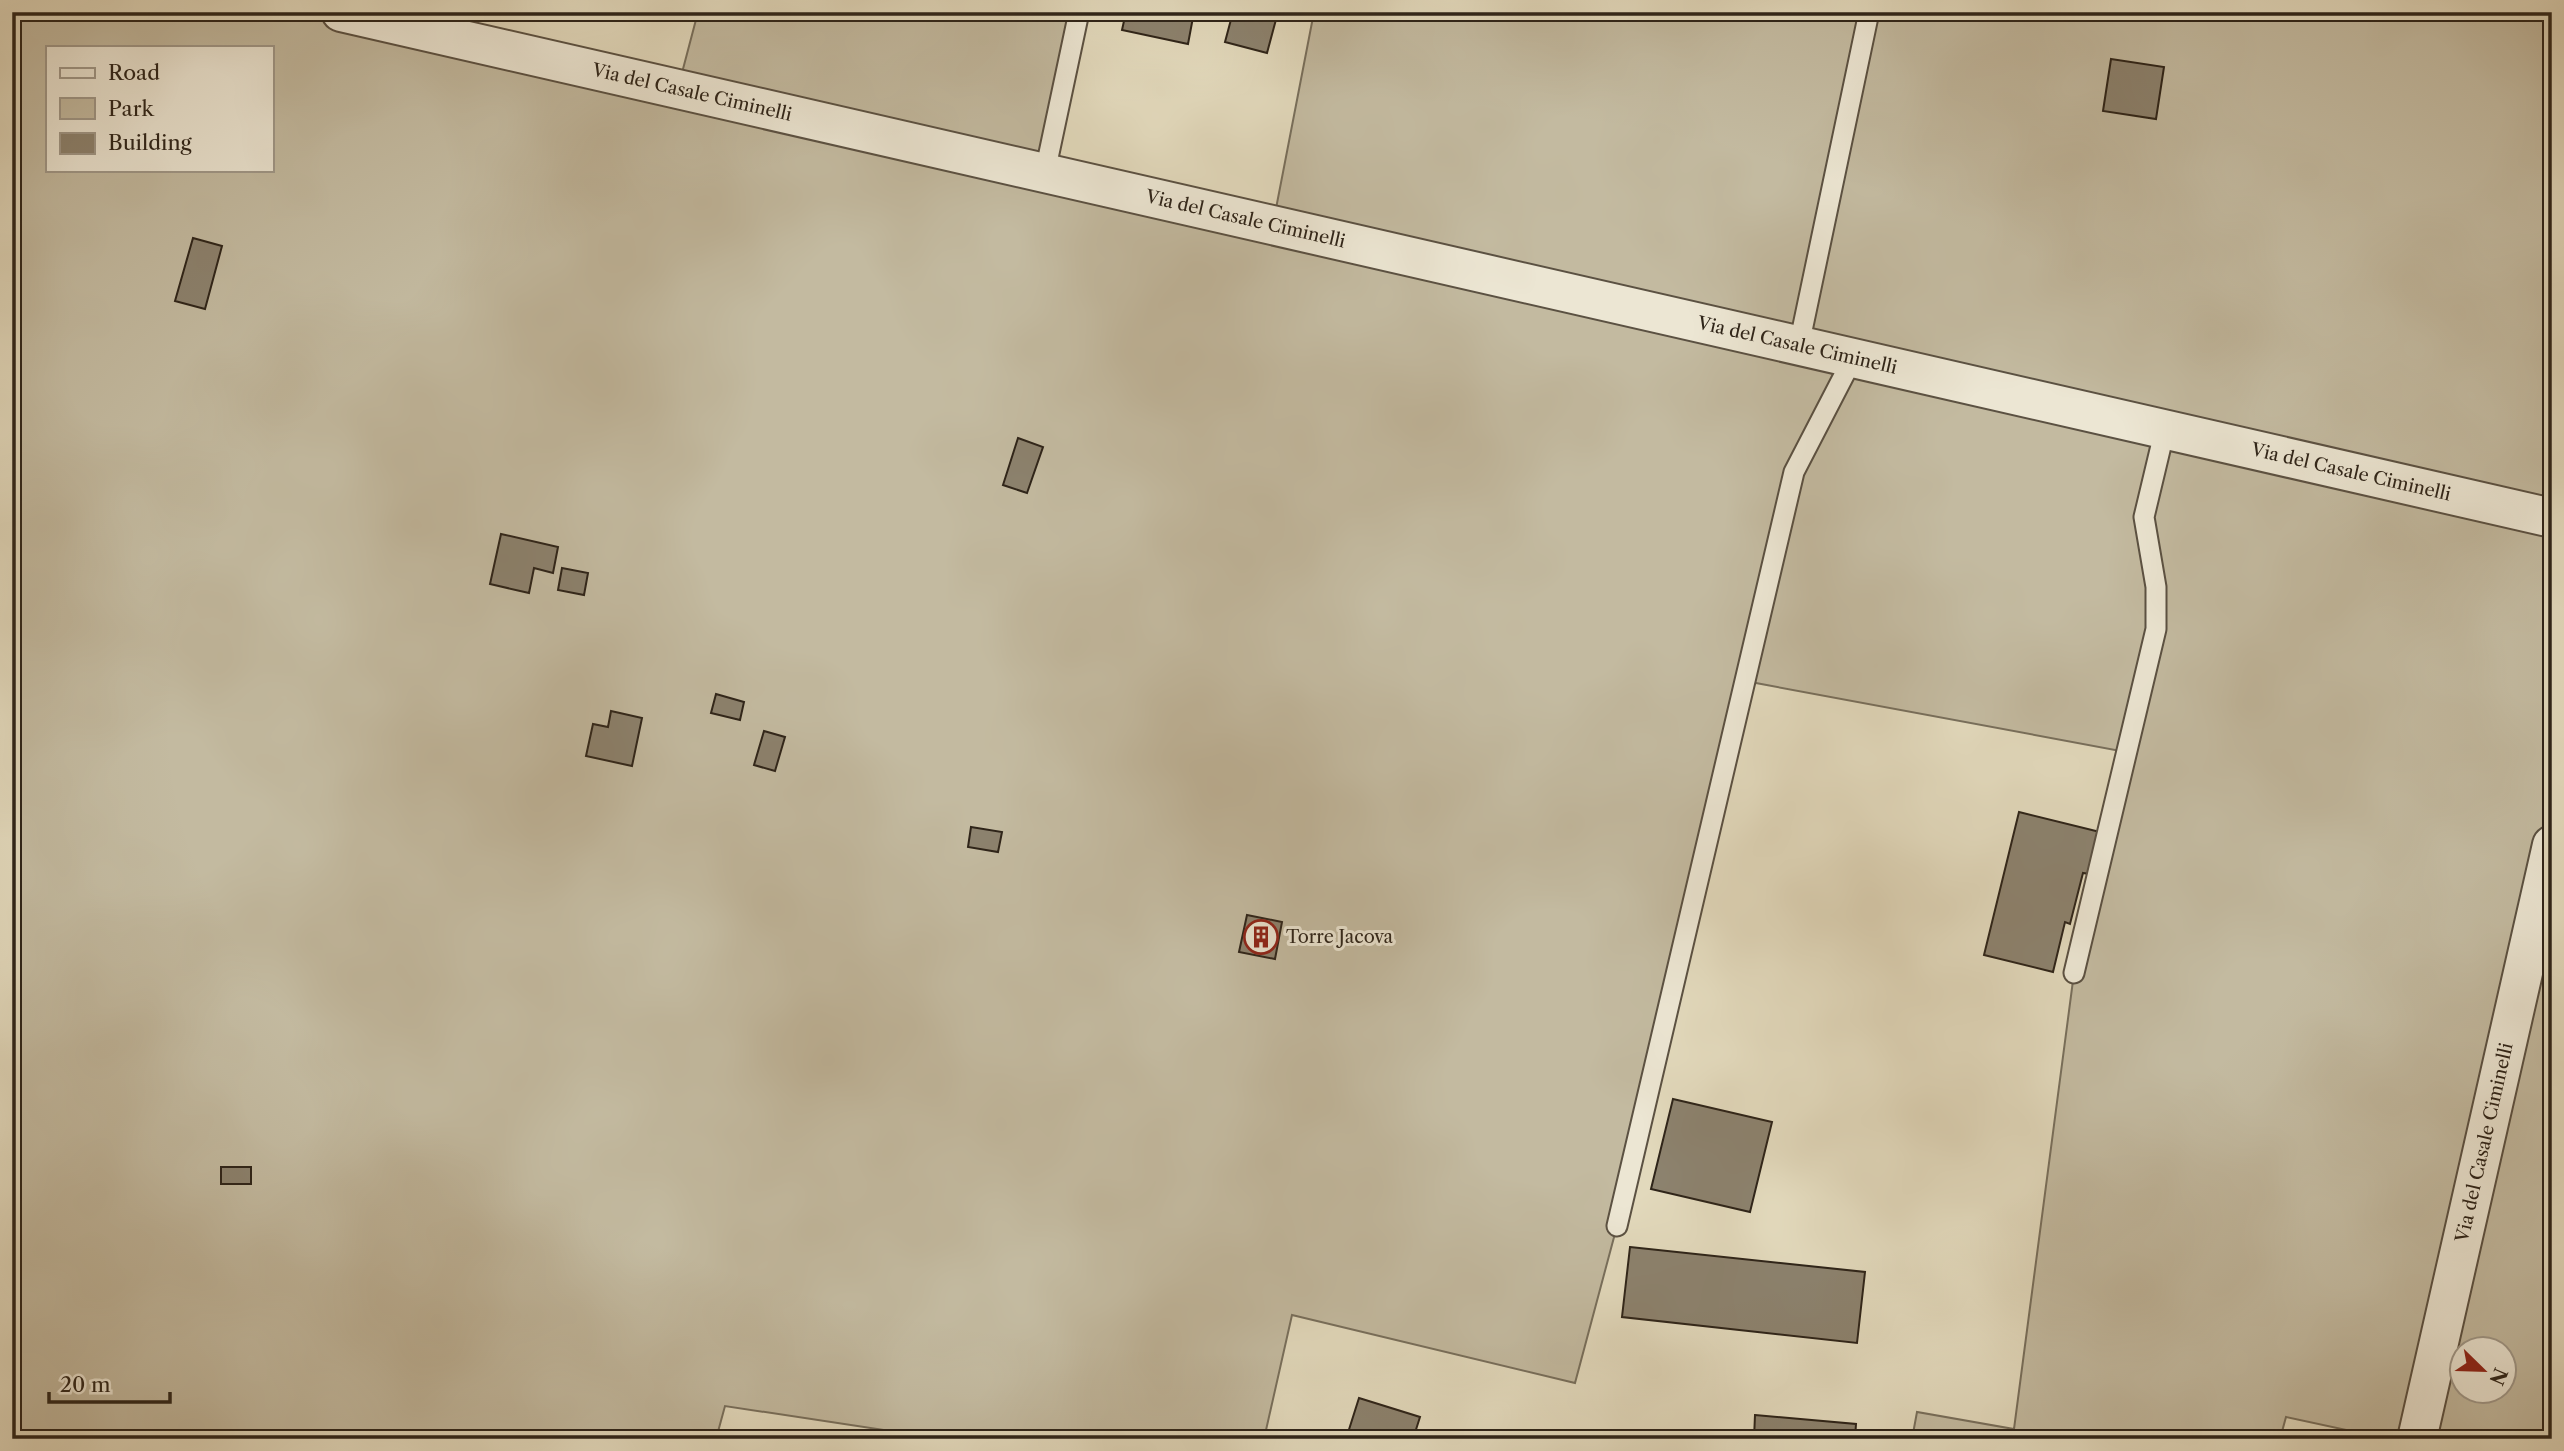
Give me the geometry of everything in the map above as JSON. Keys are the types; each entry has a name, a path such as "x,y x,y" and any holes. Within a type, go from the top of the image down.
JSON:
{"street":[{"name":"Via del Casale Ciminelli","path":"341,12 440,23 1045,172 2552,518"},
{"name":"Via del Casale Ciminelli","path":"2417,1439 2552,845"}],"lane":[{"path":"1045,172 1079,12"},
{"path":"1799,345 1869,12"},
{"path":"1617,1226 1794,472 1853,358"},
{"path":"2074,974 2156,629 2157,587 2144,517 2165,429"}],"green space":[{"path":"12,12 341,12 678,88 698,12 1079,12 1045,172 1273,224 1314,12 2552,12 2552,1439 2388,1439 2286,1417 2280,1439 1912,1439 1917,1412 2014,1429 2074,973 2126,752 1745,681 1617,1226 1575,1383 1292,1315 1264,1439 943,1439 725,1406 716,1439 12,1439"}],"building":[{"path":"1126,12 1194,12 1188,44 1122,30"},
{"path":"1233,12 1278,12 1267,53 1225,42"},
{"path":"2111,59 2164,67 2156,119 2103,111"},
{"path":"193,238 222,246 205,309 175,301"},
{"path":"1018,438 1043,447 1027,493 1003,485"},
{"path":"501,534 558,547 553,573 534,568 529,593 490,584"},
{"path":"562,568 588,573 584,595 558,590"},
{"path":"716,694 744,702 740,720 711,713"},
{"path":"611,711 642,718 632,766 586,756 593,724 608,727"},
{"path":"764,731 785,737 775,771 754,765"},
{"path":"2019,812 2100,832 2089,874 2083,873 2070,924 2065,922 2053,972 1984,955"},
{"path":"971,827 1002,832 998,852 968,847"},
{"name":"Torre Jacova","path":"1247,915 1282,922 1275,959 1239,952"},
{"path":"1673,1099 1772,1122 1750,1212 1651,1189"},
{"path":"221,1167 251,1167 251,1184 221,1184"},
{"path":"1630,1247 1865,1272 1857,1343 1622,1317"},
{"path":"1359,1398 1420,1417 1413,1439 1346,1439"},
{"path":"1755,1415 1856,1424 1855,1439 1754,1439"}],"place":[{"name":"Torre Jacova","path":"1261,937"}]}
